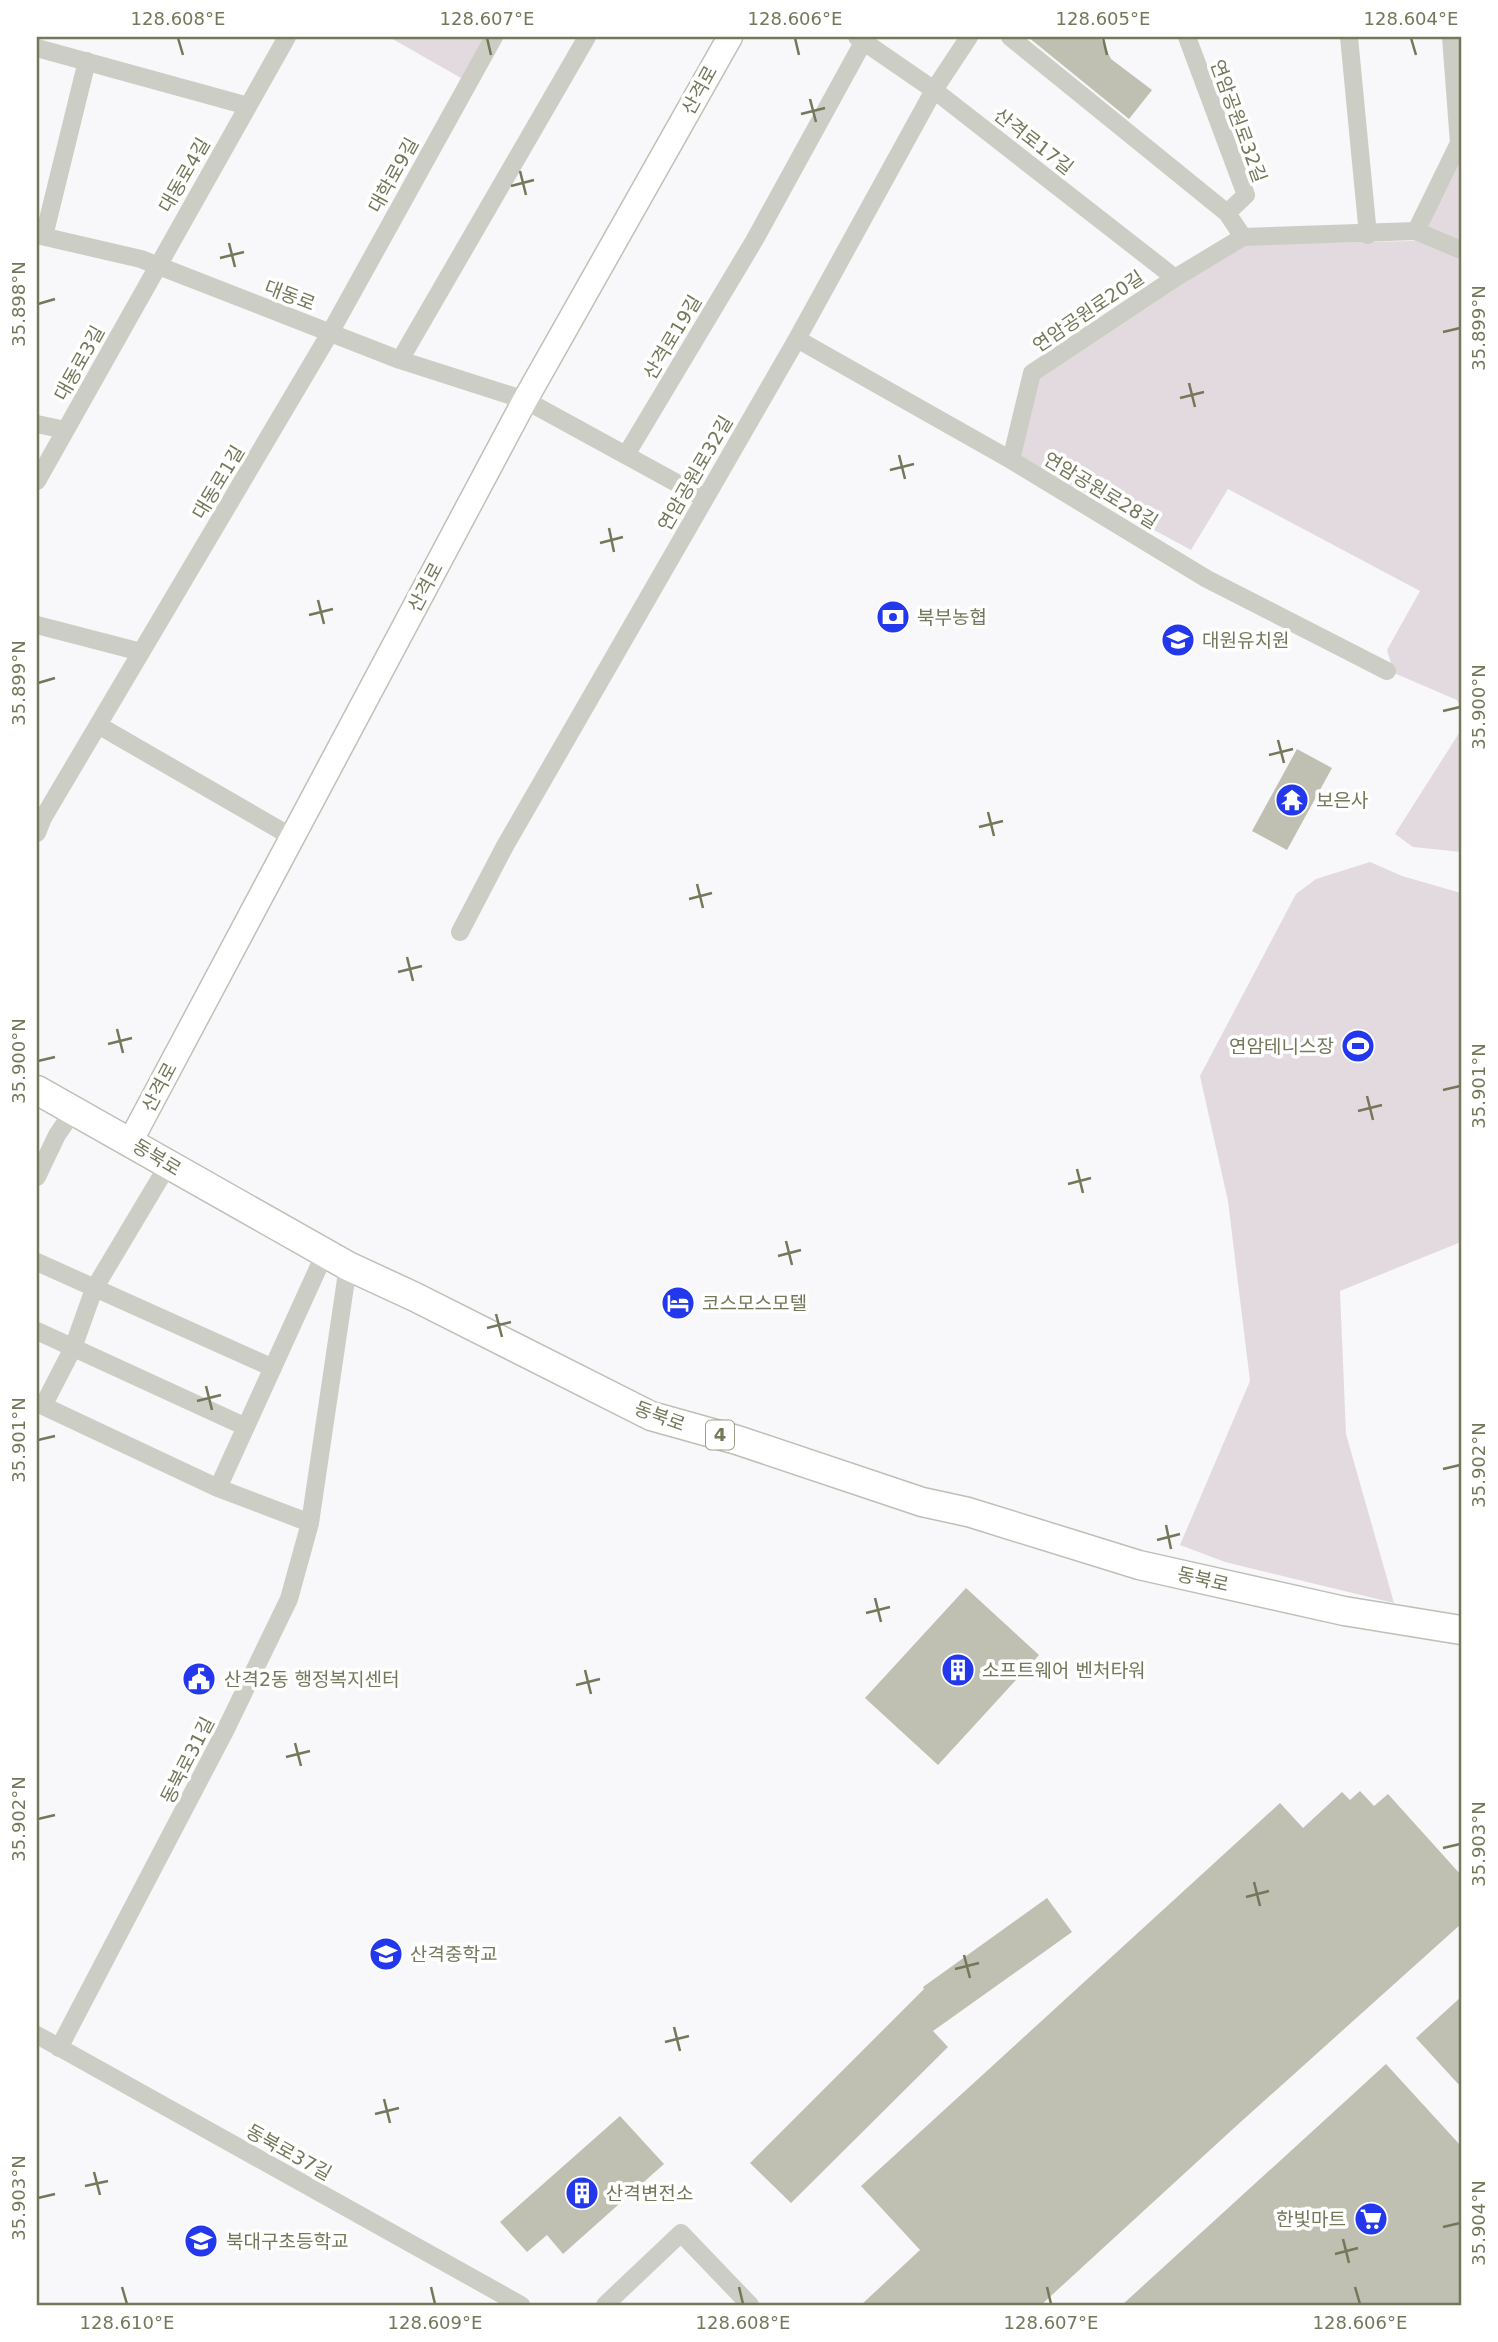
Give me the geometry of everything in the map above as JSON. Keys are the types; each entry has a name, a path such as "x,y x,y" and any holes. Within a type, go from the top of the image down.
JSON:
{"main road":[{"name":"동북로","path":"37,1090 337,1260 651,1416 737,1440 922,1502 968,1512 1139,1565 1344,1611 1461,1630"}],"street":[{"name":"대동로4길","path":"157,265 287,37"},
{"name":"대학로9길","path":"330,333 494,37"},
{"path":"400,360 587,37"},
{"name":"산격로","path":"130,1142 525,400 730,37"},
{"name":"연암공원로32길","path":"460,932 505,846 797,339 934,90 969,37"},
{"path":"1010,37 1227,213 1243,237 1416,232 1461,250"},
{"name":"연암공원로32길","path":"1187,37 1246,195 1227,213"},
{"path":"1349,37 1368,235"},
{"path":"1416,232 1460,141 1451,37"},
{"name":"산격로17길","path":"754,241 863,38 1175,278"},
{"path":"44,45 87,61 248,106"},
{"name":"대동로","path":"87,61 40,236 141,259 400,360 525,400"},
{"name":"연암공원로20길","path":"1012,460 1032,373 1175,278 1243,237"},
{"name":"산격로19길","path":"626,455 754,241"},
{"name":"대동로3길","path":"37,481 157,265"},
{"name":"대동로1길","path":"39,822 330,333"},
{"name":"연암공원로28길","path":"797,339 1012,460 1207,579 1387,671"},
{"path":"525,400 704,499"},
{"path":"37,424 65,430"},
{"path":"37,625 141,652"},
{"path":"98,725 292,837"},
{"path":"37,1177 57,1135 74,1110"},
{"path":"168,1165 94,1289 73,1348 40,1405 218,1488 310,1523"},
{"path":"218,1488 273,1368 337,1260"},
{"name":"동북로31길","path":"60,2048 226,1731 289,1599 310,1523 337,1260"},
{"path":"37,1262 273,1368"},
{"path":"37,1331 246,1427"},
{"name":"동북로37길","path":"37,2035 522,2305"},
{"path":"605,2305 681,2232 750,2305"}],"shaded area":[{"path":"389,37 494,37 468,82"},
{"path":"1461,156 1461,708 1457,700 1394,673 1387,650 1420,591 1228,489 1191,550 1019,457 1039,377 1178,284 1245,244 1414,241"},
{"path":"1461,730 1461,852 1413,847 1395,834"},
{"path":"1370,862 1402,876 1461,893 1461,1242 1340,1291 1346,1434 1394,1603 1225,1562 1180,1545 1250,1381 1228,1201 1200,1076 1296,894 1316,879"}],"building":[{"path":"1028,37 1100,37 1111,59 1152,90 1129,119"},
{"name":"보은사","path":"1297,749 1332,768 1287,850 1252,831"},
{"name":"소프트웨어 벤처타워","path":"966,1588 1039,1655 938,1765 865,1698"},
{"path":"1360,1791 1374,1806 1388,1794 1461,1875 1461,1924 1041,2305 861,2305 920,2250 861,2186 1280,1803 1303,1828 1342,1792 1350,1800"},
{"path":"1047,1898 1072,1932 933,2031 948,2047 791,2203 750,2163 924,1989 923,1987"},
{"path":"1461,1997 1461,2087 1416,2038"},
{"path":"1386,2064 1461,2146 1461,2305 1122,2305"},
{"name":"산격변전소","path":"620,2116 664,2164 563,2254 547,2235 527,2252 500,2222"}],"place":[{"name":"북부농협","path":"893,617"},
{"name":"대원유치원","path":"1178,640"},
{"name":"보은사","path":"1292,800"},
{"name":"연암테니스장","path":"1358,1046"},
{"name":"코스모스모텔","path":"678,1303"},
{"name":"소프트웨어 벤처타워","path":"958,1670"},
{"name":"산격2동 행정복지센터","path":"199,1679"},
{"name":"산격중학교","path":"386,1954"},
{"name":"산격변전소","path":"582,2193"},
{"name":"한빛마트","path":"1371,2219"},
{"name":"북대구초등학교","path":"201,2241"}]}
